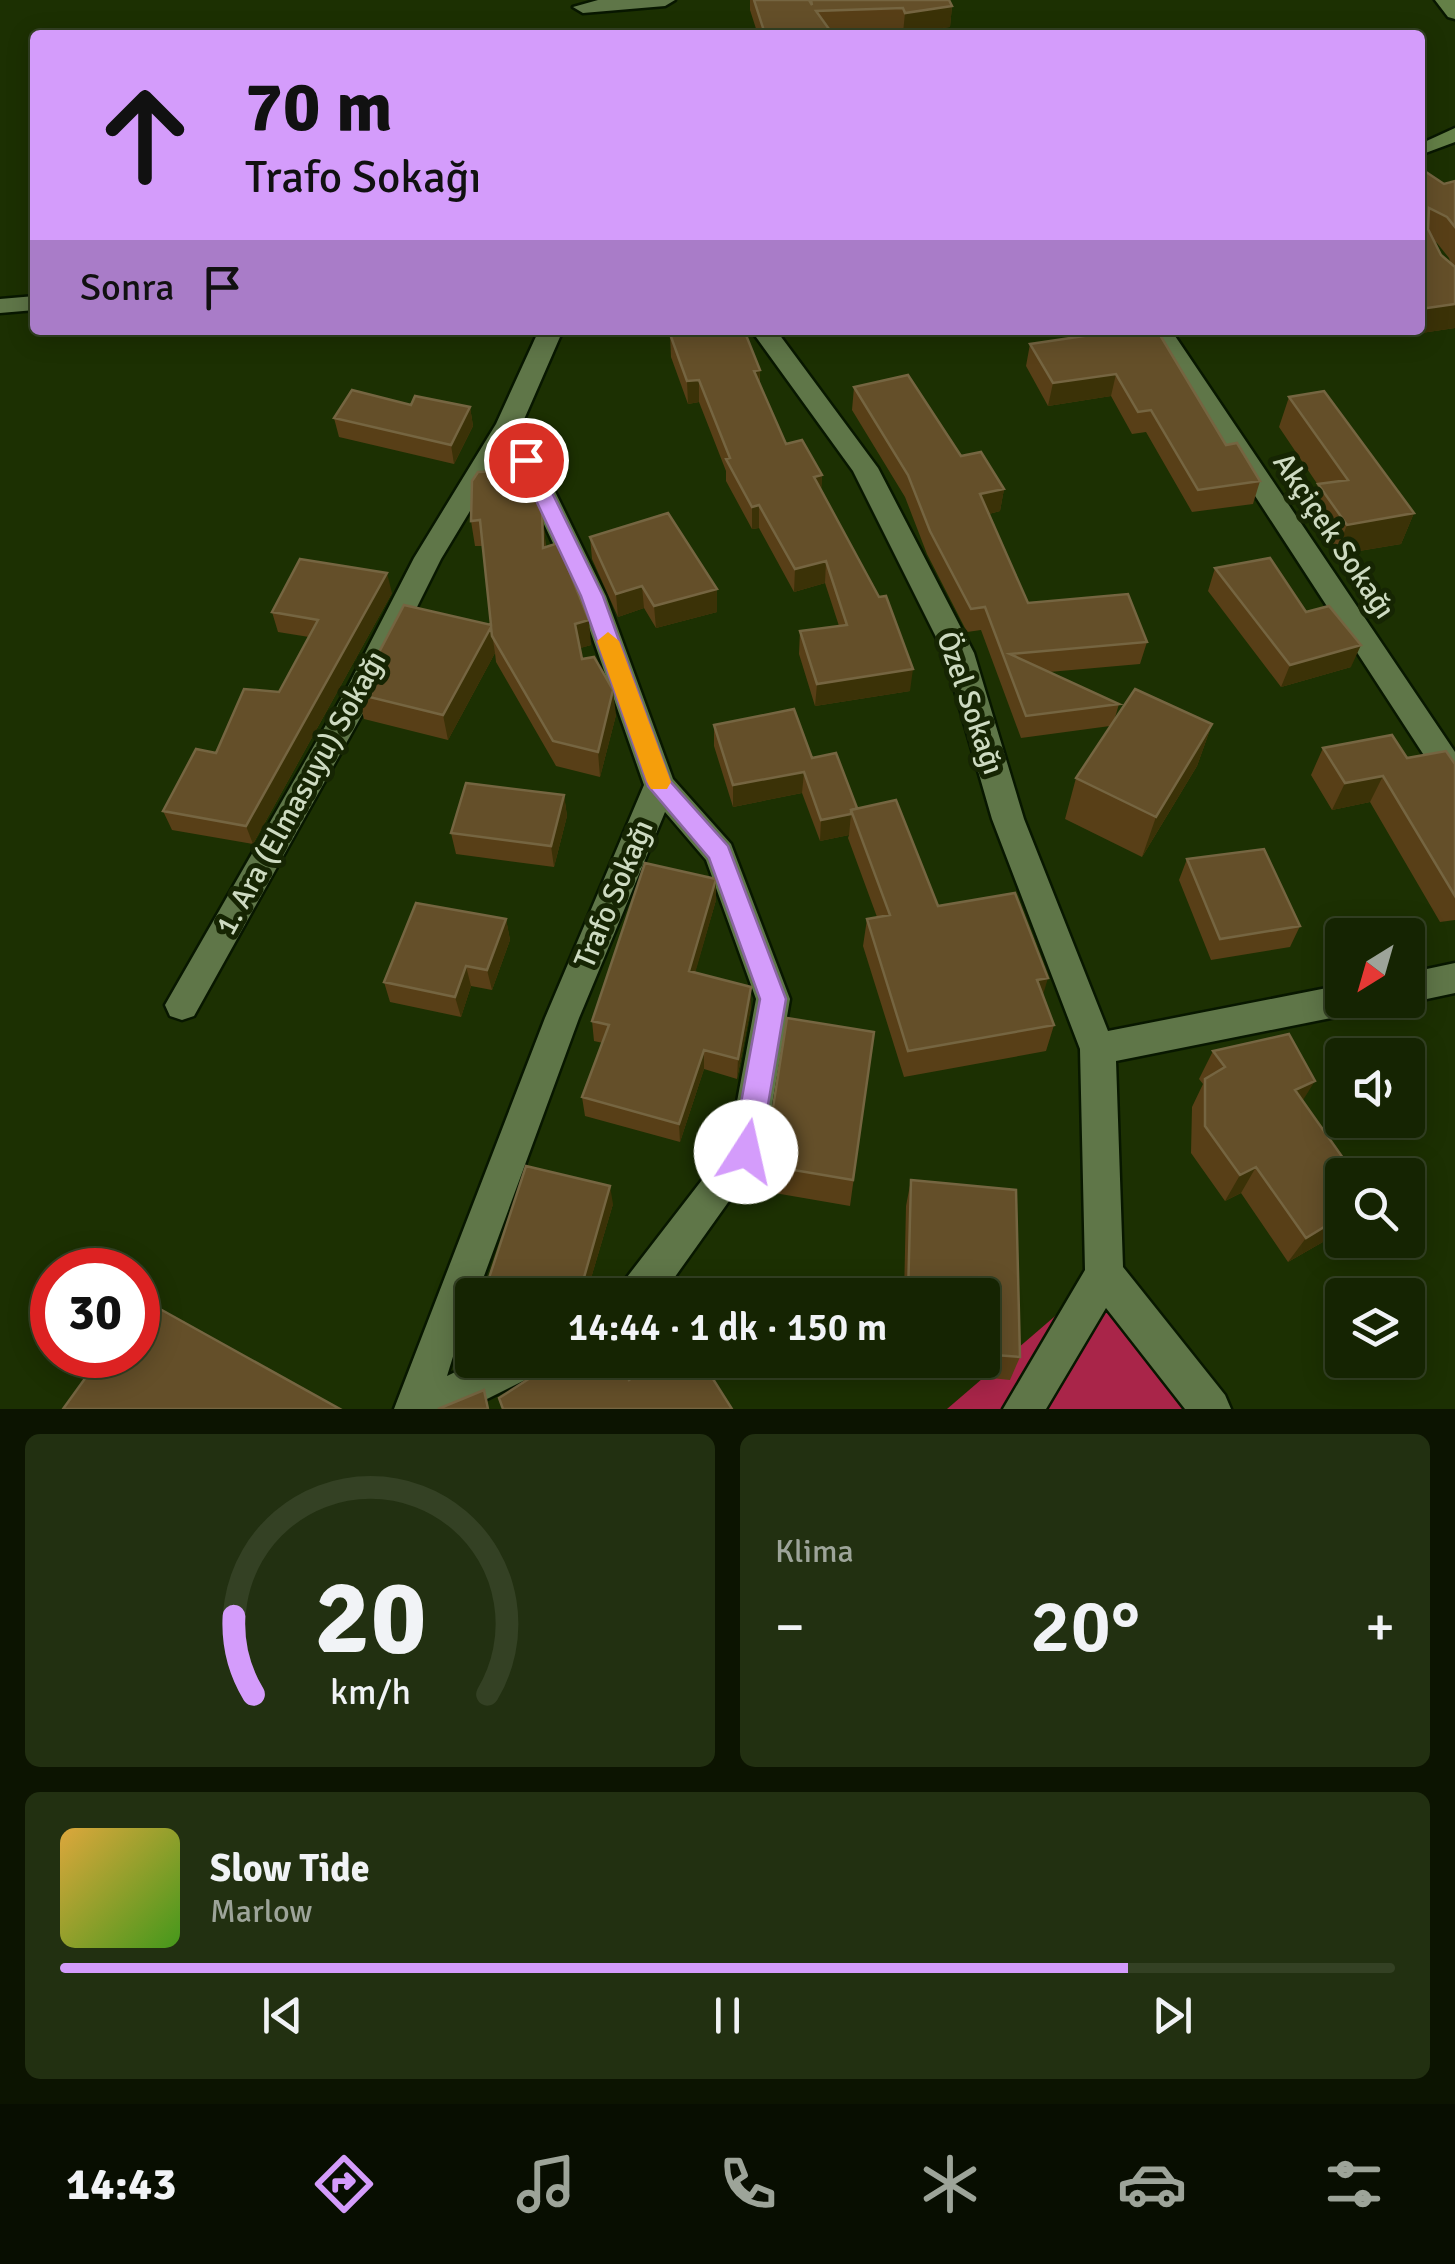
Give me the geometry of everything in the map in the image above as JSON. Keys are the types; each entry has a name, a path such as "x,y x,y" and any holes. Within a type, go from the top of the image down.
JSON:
{"main road":[{"path":"1445,0 1455,13"},
{"path":"1425,149 1455,134"},
{"path":"1425,150 1455,150"}],"street":[{"path":"585,11 665,0"},
{"path":"0,287 30,284"},
{"path":"0,306 30,303"},
{"path":"501,436 549,335"},
{"name":"Özel Sokağı","path":"768,335 866,468 959,653 1008,819 1098,1049 1104,1274"},
{"name":"Akçiçek Sokağı","path":"1162,335 1455,777"},
{"name":"Trafo Sokağı","path":"414,1409 562,1018 660,786 592,596 526,460 501,436"},
{"name":"1. Ara (Elmasuyu) Sokağı","path":"182,1005 358,695 428,558 501,436"},
{"path":"651,1278 746,1152 773,999 720,853 660,786"},
{"path":"1425,984 1455,978"},
{"path":"1098,1049 1325,1004"},
{"path":"1023,1409 1104,1274 1211,1409"},
{"path":"423,1409 487,1378"}],"shaded area":[{"path":"1104,1274 1211,1409 947,1409 983,1378 1000,1378 1000,1363"}],"building":[{"path":"754,0 809,0 812,5 811,0 949,0 952,6 905,13 903,8 816,11 829,29 764,30"},
{"path":"1425,171 1444,184 1455,181 1455,227 1447,217 1429,208 1428,229 1441,255 1455,267 1455,304 1425,308"},
{"path":"670,335 746,335 760,370 754,371 786,444 802,440 822,475 814,477 879,597 886,596 913,669 817,684 800,631 847,625 826,561 795,569 759,505 752,507 726,459 730,458 699,380 687,381"},
{"path":"1091,335 1160,335 1226,445 1237,443 1260,481 1198,490 1151,410 1138,412 1116,374 1053,383 1030,344"},
{"path":"908,375 961,456 981,452 1004,489 980,494 1028,603 1128,594 1147,642 1010,654 1119,704 1026,716 985,607 971,609 930,531 908,475 854,387"},
{"path":"352,390 411,405 415,396 470,407 451,445 334,418"},
{"path":"1324,391 1414,513 1347,525 1318,484 1348,480 1289,397"},
{"path":"523,470 542,510 543,548 558,543 589,620 575,624 582,659 594,657 613,690 598,752 553,741 492,636 491,627 443,715 357,694 404,605 491,625 480,520 471,521 472,481 478,472"},
{"path":"668,513 717,589 654,606 642,586 616,594 590,537"},
{"path":"1270,558 1306,612 1329,606 1361,645 1290,665 1215,568"},
{"path":"300,559 387,573 246,826 163,811 196,749 216,753 244,689 279,692 318,620 272,612"},
{"path":"1135,689 1212,724 1156,817 1076,778"},
{"path":"794,709 812,758 836,753 857,808 851,814 821,820 804,772 733,785 714,725"},
{"path":"1392,735 1407,758 1446,751 1455,764 1455,896 1383,776 1345,783 1323,748"},
{"path":"466,783 564,795 551,846 451,833"},
{"path":"896,800 938,906 1015,893 1048,978 1037,980 1054,1025 908,1051 867,919 890,915 851,810"},
{"path":"1264,849 1300,926 1220,939 1187,859"},
{"path":"645,863 716,879 689,971 751,987 738,1059 704,1050 679,1124 582,1097 609,1025 592,1021"},
{"path":"416,903 506,919 487,970 466,966 455,997 384,982"},
{"path":"787,1018 874,1032 853,1180 764,1165"},
{"path":"1289,1034 1315,1081 1295,1090 1325,1138 1343,1158 1325,1158 1325,1226 1306,1238 1256,1167 1240,1175 1205,1126 1205,1079 1225,1067 1213,1051"},
{"path":"526,1166 610,1186 584,1278 489,1278"},
{"path":"911,1180 1016,1190 1020,1357 1000,1355 1000,1278 908,1278"},
{"path":"160,1309 340,1409 63,1409 85,1378 160,1378"},
{"path":"530,1378 712,1378 732,1409 503,1409 499,1398"},
{"path":"484,1390 488,1409 438,1409"}],"slow traffic":[{"path":"608,641 659,782"}],"route":[{"path":"526,460 592,596 660,786 720,853 773,999 746,1152"}]}
